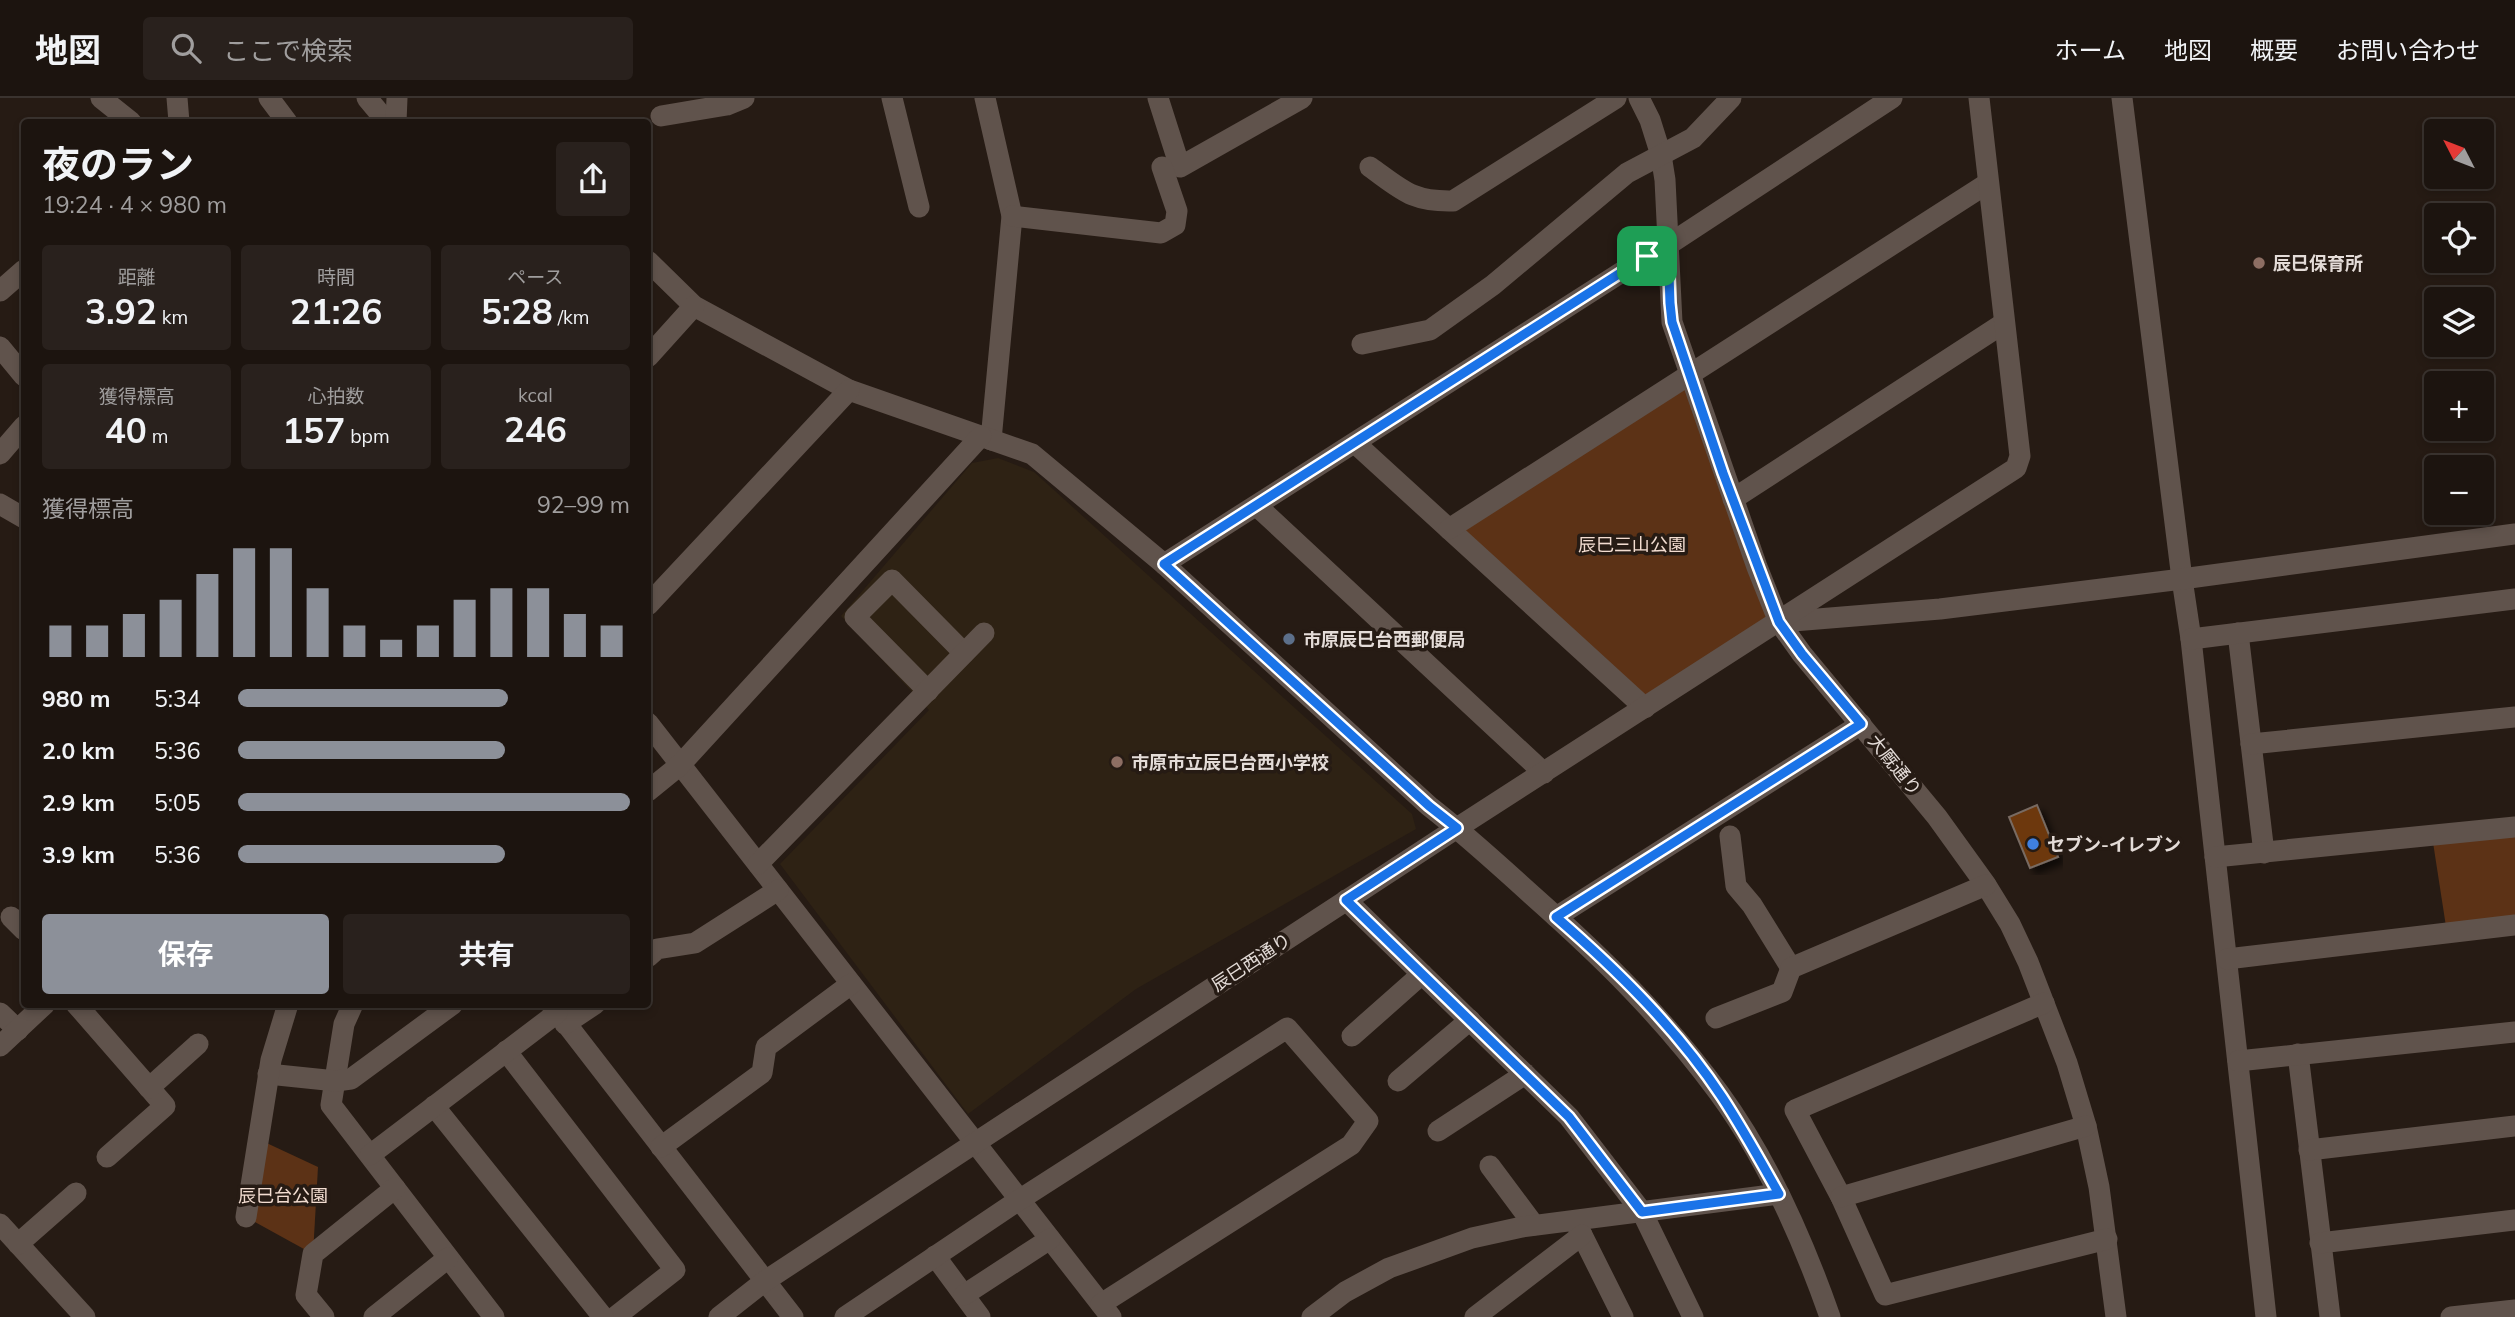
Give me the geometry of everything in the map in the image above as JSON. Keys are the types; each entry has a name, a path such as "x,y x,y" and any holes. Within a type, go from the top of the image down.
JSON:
{"street":[{"path":"101,98 127,119"},
{"path":"177,98 179,119"},
{"path":"269,98 285,119"},
{"path":"367,98 384,119"},
{"path":"397,98 397,119"},
{"path":"661,116 727,105 744,98"},
{"path":"892,98 919,207"},
{"path":"651,789 680,765 986,438 1012,216 985,98"},
{"path":"1158,98 1180,167 1302,98"},
{"path":"1370,167 1405,192 1430,201 1453,201 1616,98"},
{"name":"大厩通り","path":"1639,98 1650,120 1661,155 1665,180 1672,322 1779,622 1802,654 1937,817 1986,885 2010,924 2067,1063 2086,1126 2107,1239 2116,1317"},
{"path":"1362,344 1430,330 1493,285 1627,173 1693,138 1731,98"},
{"path":"1164,564 1668,245 1892,98"},
{"path":"1733,499 2004,323 1979,98"},
{"path":"2122,98 2191,639 2266,1317"},
{"path":"1012,216 1161,233 1175,225 1177,211 1162,167"},
{"path":"1449,529 1988,183"},
{"path":"651,264 694,306 849,390 1032,454 1164,564 1429,806 1556,917 1665,1023 1721,1095 1779,1194 1830,1317"},
{"path":"0,291 21,273"},
{"path":"651,354 694,306"},
{"name":"辰巳西通り","path":"719,1317 765,1281 1346,900 2016,468 2020,456 2004,323"},
{"path":"0,347 21,372"},
{"path":"651,602 849,390"},
{"path":"0,454 21,430"},
{"path":"1356,444 1645,708"},
{"path":"0,504 21,516"},
{"path":"1257,506 1544,773"},
{"path":"1779,622 1940,609 2515,534"},
{"path":"928,691 855,617 892,580 964,653"},
{"path":"2191,639 2515,600"},
{"path":"758,864 984,633"},
{"path":"2238,633 2264,853"},
{"path":"2251,744 2515,716"},
{"path":"1556,917 1861,724"},
{"path":"651,727 680,765 758,864 1019,1200 1106,1311 1351,1144 1368,1122 1287,1028 1019,1200 845,1317"},
{"path":"2215,858 2515,827"},
{"path":"1730,836 1736,886 1752,905 1790,968"},
{"path":"1716,1018 1782,992 1790,968 1986,885"},
{"path":"651,954 657,949 695,943 778,890"},
{"path":"1346,900 1569,1117 1642,1212 1693,1317"},
{"path":"2227,959 2515,925"},
{"path":"1352,1037 1422,974"},
{"path":"661,1147 762,1073 766,1047 851,984"},
{"path":"2044,1003 1795,1110 1840,1197 1885,1296 2107,1239"},
{"path":"0,1046 41,1008"},
{"path":"83,1008 164,1106 107,1157"},
{"path":"246,1217 268,1074 287,1008"},
{"path":"351,1008 344,1024 331,1104 494,1317"},
{"path":"268,1074 336,1081 351,1079 448,1008"},
{"path":"370,1155 558,1014 580,1008"},
{"path":"0,1013 18,1030"},
{"path":"558,1014 793,1317"},
{"path":"1398,1081 1470,1020"},
{"path":"2238,1061 2515,1032"},
{"path":"149,1088 198,1044"},
{"path":"506,1051 676,1270 615,1317"},
{"path":"2298,1054 2330,1317"},
{"path":"1438,1131 1525,1074"},
{"path":"434,1107 603,1317"},
{"path":"1840,1197 2086,1126"},
{"path":"2309,1150 2515,1126"},
{"path":"1490,1166 1534,1225"},
{"path":"324,1317 306,1295 313,1254 395,1188"},
{"path":"18,1244 76,1193"},
{"path":"1312,1317 1345,1292 1389,1268 1472,1238 1534,1225 1578,1228 1642,1212 1779,1194"},
{"path":"2320,1243 2515,1220"},
{"path":"0,1224 85,1317"},
{"path":"1475,1317 1578,1228"},
{"path":"1578,1228 1623,1317"},
{"path":"964,1295 1050,1239"},
{"path":"935,1256 981,1317"},
{"path":"374,1317 448,1258"},
{"path":"2451,1317 2515,1310"}],"shaded area":[{"name":"市原市立辰巳台西小学校","path":"998,458 1034,472 1412,814 1416,829 1136,989 968,1114 780,864 929,710 841,616 972,463"}],"green space":[{"name":"辰巳三山公園","path":"1689,375 1779,622 1645,708 1449,529"},
{"path":"2515,827 2515,925 2447,933 2432,836"},
{"name":"辰巳台公園","path":"258,1139 318,1167 313,1254 246,1217"}],"building":[{"path":"2037,805 2058,857 2030,868 2009,817"}],"place":[{"name":"辰巳保育所","path":"2259,263"},
{"name":"市原辰巳台西郵便局","path":"1289,639"},
{"name":"市原市立辰巳台西小学校","path":"1117,762"},
{"name":"セブン-イレブン","path":"2033,844"}],"route":[{"path":"1668,245 1672,322 1723,473 1779,622 1802,654 1861,724 1556,917 1665,1023 1721,1095 1779,1194 1642,1212 1569,1117 1346,900 1457,828 1429,806 1164,564 1647,256 1668,245"}]}
